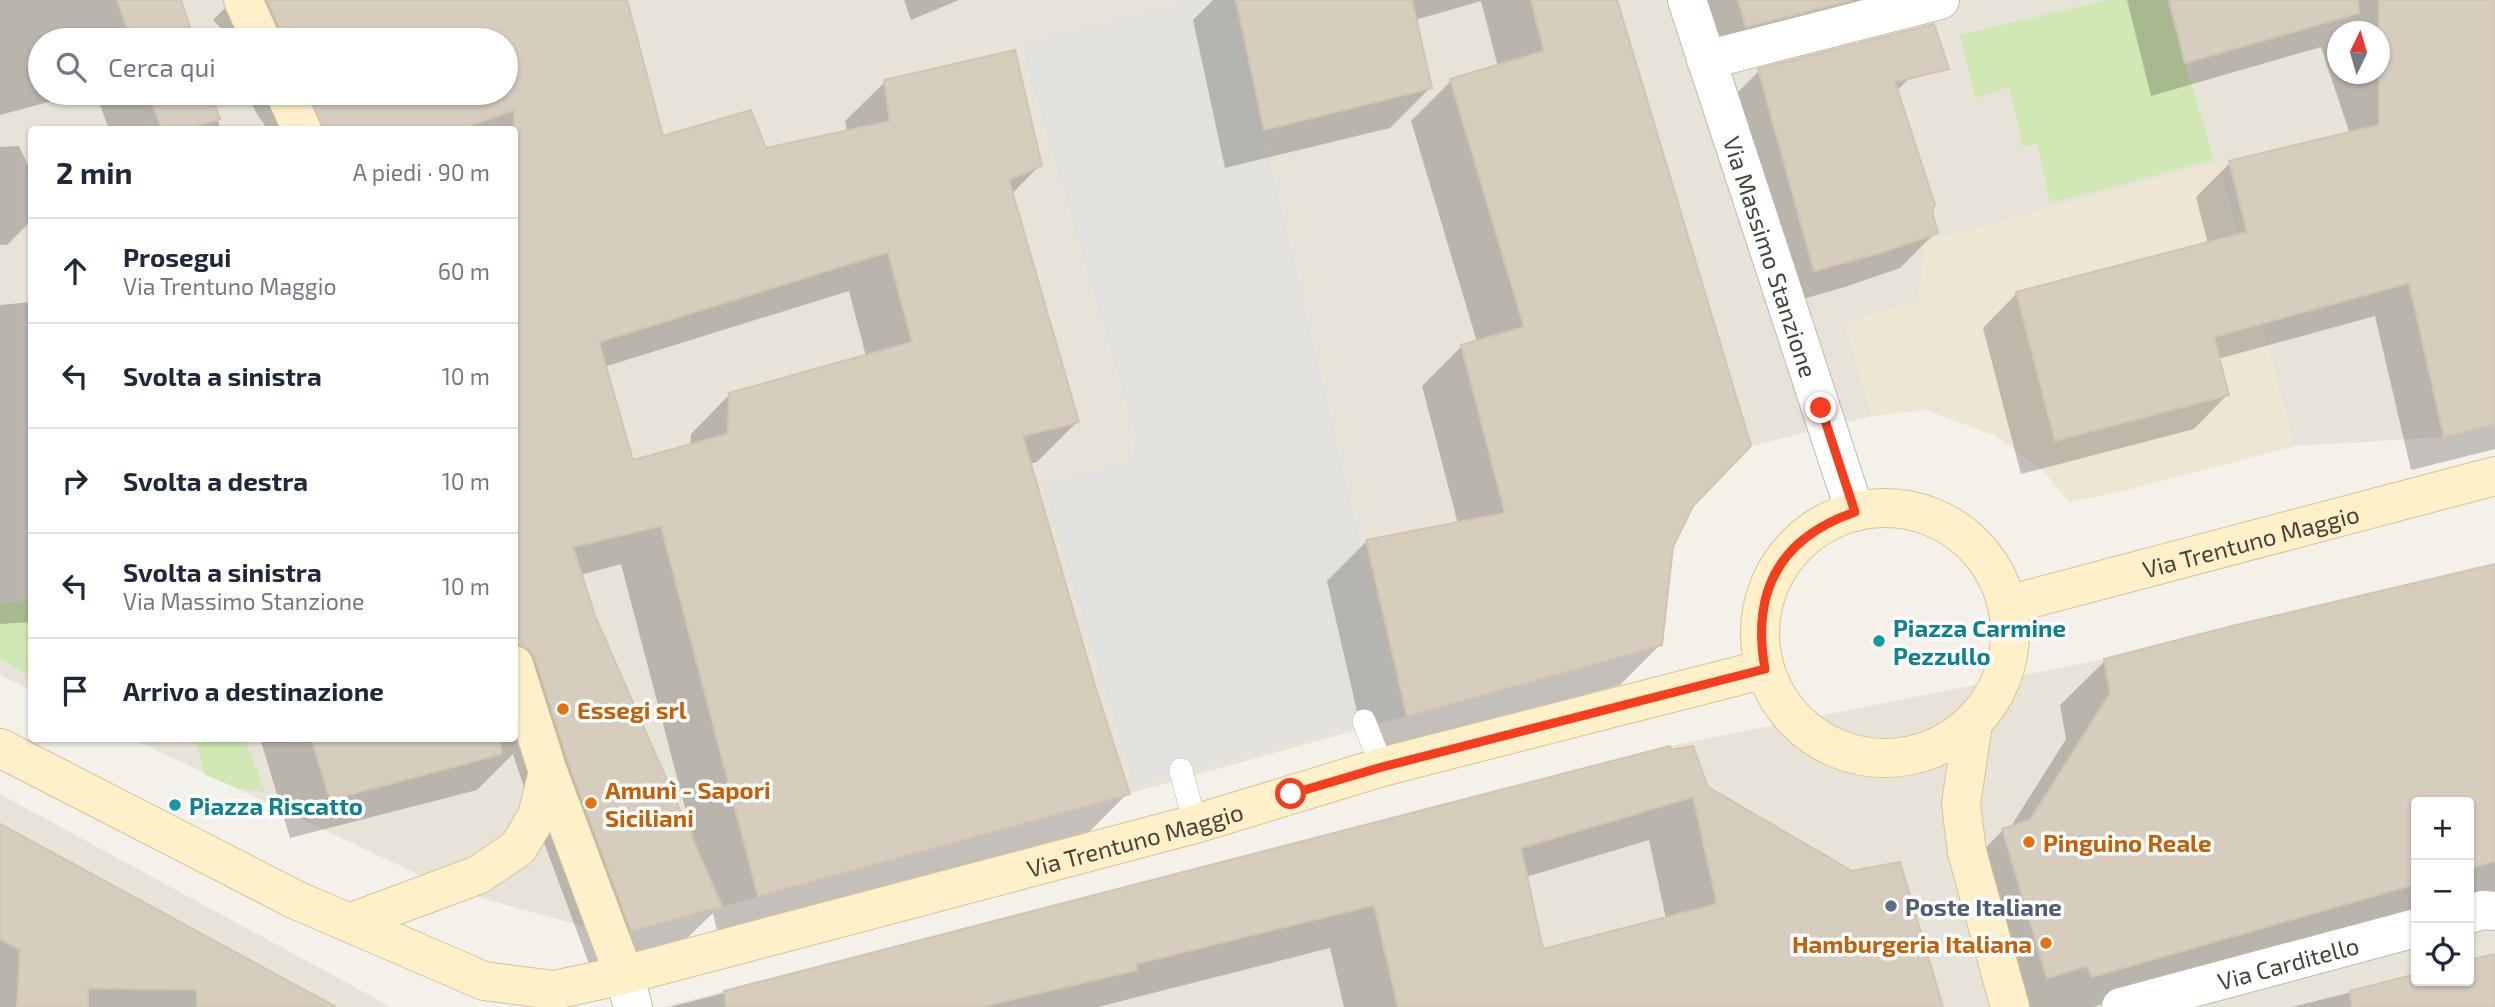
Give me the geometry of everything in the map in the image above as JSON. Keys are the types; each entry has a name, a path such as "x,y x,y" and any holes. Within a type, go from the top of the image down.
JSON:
{"street":[{"path":"243,0 256,28"},
{"name":"Via Massimo Stanzione","path":"1687,0 1855,512"},
{"path":"1706,60 1940,0"},
{"path":"291,105 300,126"},
{"name":"Via Trentuno Maggio","path":"2007,605 2495,476"},
{"path":"1883,508 1911,511 1938,520 1962,534 1982,554 1998,578 2007,605 2011,630 2005,668 1989,703 1973,723 1930,750 1879,758 1830,745 1807,731 1789,713 1775,692 1765,669 1760,643 1760,618 1776,571 1791,550 1810,534 1831,520 1855,512 1883,508"},
{"name":"Via Trentuno Maggio","path":"629,991 1382,767 1765,669"},
{"path":"0,748 296,900 484,981 554,990 629,991 548,772 518,678"},
{"path":"1973,723 1961,804 1976,885 2010,1007"},
{"path":"349,923 478,875 518,848 537,816 548,772"},
{"path":"2474,913 2495,911"},
{"name":"Via Carditello","path":"2121,1007 2411,929"}],"lane":[{"path":"1364,721 1382,767"},
{"path":"1181,770 1195,824"}],"shaded area":[{"path":"0,0 2495,0 2495,424 2444,437 2295,446 2069,502 2044,471 1994,435 1926,410 1872,416 1751,446 1693,506 1673,546 1662,645 617,936 447,888 139,742 518,742 518,126 28,126 28,689 0,675"},
{"path":"1202,0 1232,0 1400,711 1134,783 1042,484 1132,463 1136,436 1021,45"},
{"path":"2218,162 2295,446 2120,492 2069,502 2044,471 1994,435 1926,410 1872,416 1844,323 1918,301 1926,242"},
{"path":"2495,564 2495,1007 663,1007 1670,746 2104,659"},
{"path":"0,794 391,1007 0,1007"}],"green space":[{"path":"2107,0 2166,0 2214,160 2050,203 2037,144 2023,147 2009,87 1975,98 1960,35"},
{"path":"28,601 28,674 0,659 0,603"},
{"path":"197,742 246,742 265,792 234,787 204,774"}],"building":[{"path":"117,0 181,0 190,28 127,28"},
{"path":"267,0 627,0 663,136 751,110 766,148 890,121 884,80 1015,50 1042,166 1009,180 1079,422 1023,436 1096,689 1130,794 758,896 661,526 573,547 595,616 722,906 631,931 569,765 535,658 528,648 518,645 518,126 514,126 514,110 469,126 321,126 314,105 518,105 518,28 280,28","holes":["888,252 912,342 729,393 728,434 633,460 599,342"]},
{"path":"1236,0 1412,0 1432,88 1264,130"},
{"path":"1531,0 1617,0 1751,446 1693,506 1673,547 1662,645 1407,716 1366,540 1505,513 1461,345 1524,327 1450,79 1544,51"},
{"path":"1738,0 1852,0 1746,27"},
{"path":"2169,0 2358,0 2359,13 2185,63"},
{"path":"2379,0 2495,0 2495,424 2444,437 2409,283 2214,337 2229,395 2055,441 2016,292 2247,232 2229,161 2379,125 2379,84 2390,84 2390,21 2379,21"},
{"path":"1934,24 1949,69 1895,82 1935,205 1932,211 1938,233 1884,252 1814,271 1758,69"},
{"path":"153,105 215,105 220,119 196,126 161,126"},
{"path":"2495,564 2495,861 2474,867 2474,797 2411,797 2411,885 2092,977 2087,966 2047,978 2002,829 2030,820 2110,693 2104,659"},
{"path":"312,742 500,742 502,754 330,800"},
{"path":"1670,746 1671,750 1693,746 1708,787 1852,871 1900,862 1943,1007 1398,1007 1374,905 1136,964 1137,970 981,1007 726,1007 724,991","holes":["1693,797 1717,904 1543,949 1521,848"]},
{"path":"0,824 336,1007 197,1007 197,990 88,988 88,1007 17,1007 20,950 0,939"},
{"path":"2495,954 2495,1007 2352,1007 2350,991 2411,975 2411,986 2474,986 2474,959"}],"place":[{"name":"Piazza Carmine Pezzullo","path":"1879,641"},
{"name":"Essegi srl","path":"563,709"},
{"name":"Amunì - Sapori Siciliani","path":"591,803"},
{"name":"Piazza Riscatto","path":"175,805"},
{"name":"Pinguino Reale","path":"2029,842"},
{"name":"Poste Italiane","path":"1891,906"},
{"name":"Hamburgeria Italiana","path":"2046,943"}],"route":[{"path":"1291,794 1382,767 1765,669 1760,643 1760,618 1776,571 1791,550 1810,534 1831,520 1855,512 1821,408"}]}
